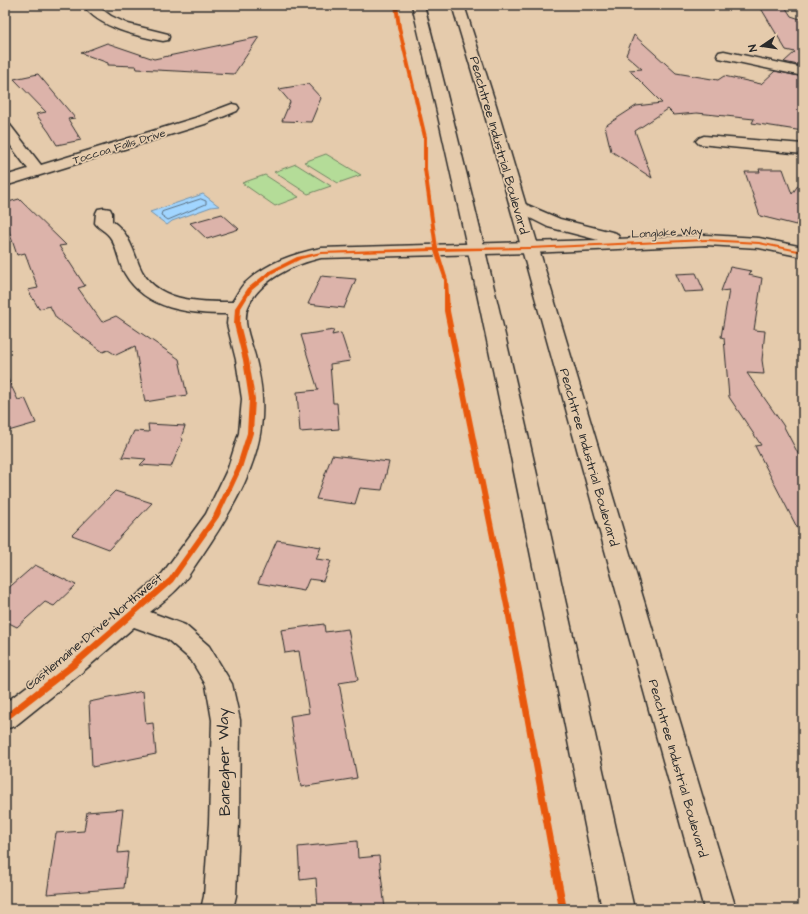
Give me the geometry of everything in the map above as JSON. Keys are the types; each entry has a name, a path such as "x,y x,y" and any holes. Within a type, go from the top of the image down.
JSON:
{"main road":[{"path":"89,5 102,17 118,25 137,32 163,37"},
{"path":"418,5 444,109 476,249 618,909"},
{"name":"Peachtree Industrial Boulevard","path":"458,5 518,206 720,909"},
{"path":"724,56 803,72"},
{"name":"Toccoa Falls Drive","path":"5,181 200,121 232,108"},
{"path":"5,128 37,171"},
{"path":"704,141 803,149"},
{"name":"Longlake Way","path":"518,206 554,223 585,232 645,243"},
{"path":"104,213 103,223 117,234 134,274 141,284 153,294 174,303 202,308 238,308 250,290 271,272 299,258 322,253 530,248"},
{"name":"Longlake Way","path":"530,248 706,240 759,243 803,252"},
{"name":"Castlemaine Drive Northwest","path":"5,718 72,666 170,580 216,517 239,468 250,433 252,399 246,360 237,324 238,308"},
{"name":"Banegher Way","path":"130,615 176,632 200,653 219,684 226,720 224,824 220,896 217,909"}],"green space":[{"path":"326,154 361,175 338,183 304,162"},
{"path":"296,164 331,186 308,194 274,172"},
{"path":"265,175 299,197 275,206 242,183"}],"water":[{"path":"203,194 219,206 211,207 172,221 167,225 150,212"}],"building":[{"path":"759,5 784,5 791,16 803,20 803,66 784,62 795,52 786,50"},
{"path":"634,35 676,73 718,80 724,76 761,84 775,71 803,77 803,131 752,123 754,119 697,113 674,115 668,109 635,131 652,178 611,151 605,126 636,106 662,103 629,70 642,69 626,55"},
{"path":"259,37 234,74 137,69 136,66 108,65 108,63 81,53 107,43 154,59"},
{"path":"38,74 75,118 68,119 81,140 57,145 36,114 46,112 14,79"},
{"path":"308,84 321,98 311,122 282,121 290,102 279,89"},
{"path":"759,169 783,169 792,194 803,178 803,222 798,220 796,225 760,216 745,172 760,172"},
{"path":"19,199 66,245 59,246 85,286 78,288 102,322 116,316 179,359 187,395 145,402 135,346 116,355 108,350 103,352 56,318 50,306 39,309 28,290 38,288 25,253 17,255 5,219 5,203"},
{"path":"222,214 239,229 207,239 190,223"},
{"path":"730,267 751,271 749,275 762,278 754,330 765,331 762,360 764,374 747,373 783,425 803,463 803,539 755,446 761,445 729,397 724,338 721,337 729,290 721,291"},
{"path":"696,273 704,291 684,292 676,274"},
{"path":"321,276 356,279 344,308 308,304"},
{"path":"334,330 332,335 341,333 350,361 330,364 333,403 337,403 339,429 300,432 297,392 318,390 301,335"},
{"path":"5,373 18,400 25,398 36,423 5,432"},
{"path":"148,424 185,426 181,438 183,439 171,467 140,465 146,459 122,457 134,431 149,432"},
{"path":"332,455 389,462 382,490 360,488 355,504 316,499"},
{"path":"115,491 152,503 109,549 72,535"},
{"path":"277,540 321,547 316,559 331,561 323,581 309,579 304,591 258,583"},
{"path":"35,565 76,585 54,606 45,602 17,627 5,621 5,591"},
{"path":"324,624 325,632 348,629 358,680 339,683 357,778 301,787 290,716 309,713 299,651 285,653 281,630"},
{"path":"143,691 146,724 153,723 156,754 92,767 89,702"},
{"path":"123,809 118,853 128,852 124,888 47,894 56,833 84,831 87,812"},
{"path":"357,841 358,858 379,856 385,909 318,909 316,878 300,880 298,847"}],"cycle path":[{"path":"396,5 399,27 425,137 425,169 436,249 446,280 447,311 508,611 563,909"},
{"path":"5,718 72,666 171,580 216,517 239,468 250,433 252,399 246,360 237,324 238,308 250,289 271,272 299,258 321,253 371,251 530,248 706,240 759,243 803,252"}]}
